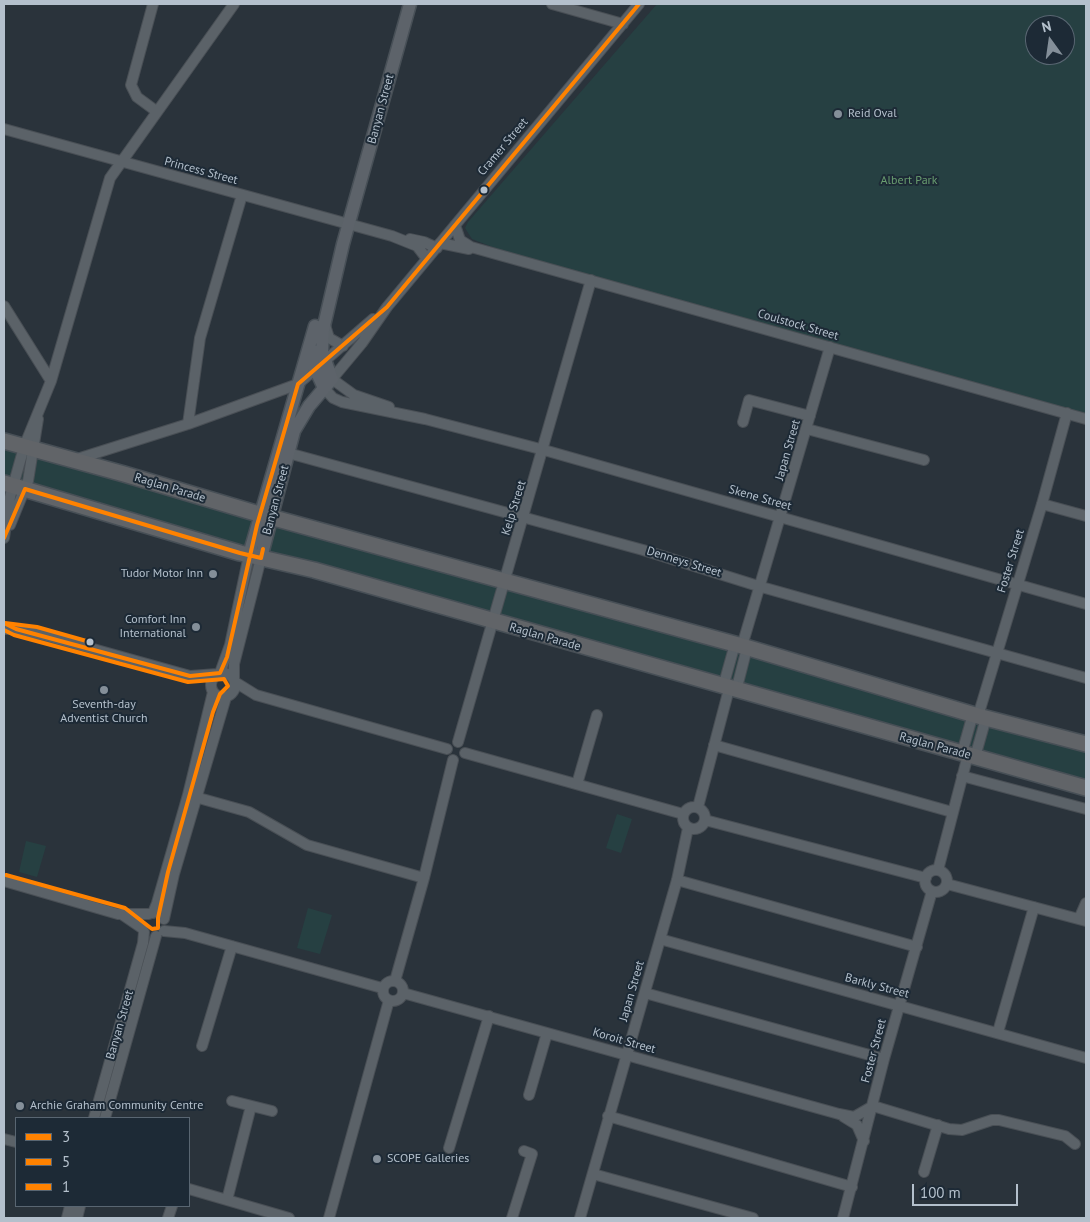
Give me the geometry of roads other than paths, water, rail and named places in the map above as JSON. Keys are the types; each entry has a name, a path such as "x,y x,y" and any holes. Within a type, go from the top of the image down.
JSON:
{"highway":[{"name":"Raglan Parade","path":"4,442 266,516 742,646 979,716 1086,744"},
{"name":"Raglan Parade","path":"14,486 255,557 314,570 729,689 1086,788"}],"main road":[{"name":"Banyan Street","path":"255,557 284,452 296,390 319,324 349,224 410,4"},
{"name":"Banyan Street","path":"284,452 307,409 328,383 319,365 321,341 319,324"},
{"path":"296,390 300,401 307,409"}],"street":[{"path":"153,4 131,85 137,98 156,111"},
{"path":"4,538 14,486 29,448 39,411 51,381 106,190 119,162 234,4"},
{"path":"552,4 623,24"},
{"name":"Cramer Street","path":"328,383 362,343 387,307 640,4"},
{"name":"Princess Street","path":"4,129 392,236 438,246"},
{"path":"188,424 200,338 242,195"},
{"name":"Coulstock Street","path":"455,225 460,240 466,245 1086,419"},
{"name":"Princess Street","path":"392,236 417,246 427,259"},
{"name":"Coulstock Street","path":"438,246 502,256"},
{"name":"Kelp Street","path":"458,742 592,280"},
{"path":"4,306 51,381"},
{"name":"Cramer Street","path":"319,365 344,346 387,307"},
{"path":"319,324 329,338 344,346"},
{"name":"Japan Street","path":"698,807 758,586 807,429 830,347"},
{"path":"73,460 188,424 271,394 296,390 319,365"},
{"name":"Skene Street","path":"328,383 425,419"},
{"name":"Skene Street","path":"328,383 333,398 342,402"},
{"name":"Skene Street","path":"307,409 322,399 425,419 780,516 1016,586 1086,604"},
{"path":"743,422 750,400 810,416"},
{"name":"Foster Street","path":"968,755 1067,413"},
{"path":"807,429 924,460"},
{"name":"Denneys Street","path":"284,452 642,550 758,586 1086,678"},
{"path":"1042,504 1086,516"},
{"name":"Banyan Street","path":"218,674 228,651 255,557"},
{"name":"Banyan Street","path":"235,681 234,664 255,557"},
{"path":"4,623 16,629 190,676 219,696 256,695 447,749"},
{"path":"4,629 16,629"},
{"path":"212,691 211,681 218,674"},
{"path":"190,676 230,674 235,681 256,695"},
{"path":"228,696 235,689 235,681"},
{"name":"Banyan Street","path":"105,1117 162,927 192,796 212,691"},
{"name":"Banyan Street","path":"151,914 157,904 192,796 228,696"},
{"path":"577,784 597,715"},
{"path":"458,742 462,745 465,754 461,759 453,760 448,757 447,749 449,744 458,742"},
{"path":"714,745 952,812"},
{"path":"465,754 683,814"},
{"path":"938,870 968,755"},
{"path":"395,980 424,878 453,760"},
{"path":"962,776 1086,809"},
{"path":"192,796 249,812 307,845 424,878"},
{"path":"690,807 698,807 704,813 705,820 697,829 688,828 684,823 683,814 690,807"},
{"path":"705,820 926,878"},
{"name":"Japan Street","path":"580,1218 677,880 688,828"},
{"path":"938,870 945,874 947,884 943,890 932,891 926,886 926,878 930,872 938,870"},
{"path":"677,880 917,947"},
{"path":"4,881 123,914 159,914 162,927"},
{"path":"947,884 1082,920 1086,903"},
{"name":"Foster Street","path":"843,1218 884,1059 932,891"},
{"path":"998,1032 1034,907"},
{"path":"123,914 150,936 162,927"},
{"path":"143,930 144,918 151,914"},
{"path":"162,927 382,988"},
{"name":"Banyan Street","path":"94,1117 143,943 143,930"},
{"name":"Barkly Street","path":"660,939 1086,1058"},
{"path":"202,1046 232,946"},
{"path":"395,980 402,985 403,993 396,1000 389,1000 383,996 382,988 387,982 395,980"},
{"name":"Koroit Street","path":"403,993 839,1114 854,1117 873,1106"},
{"path":"644,993 884,1059"},
{"path":"329,1218 389,1000"},
{"path":"449,1148 489,1016"},
{"path":"529,1095 547,1032"},
{"path":"232,1101 272,1111"},
{"path":"227,1200 251,1106"},
{"path":"873,1106 962,1130 992,1120 999,1120 1065,1136 1075,1144"},
{"name":"Koroit Street","path":"839,1114 857,1125 864,1142"},
{"path":"608,1116 852,1187"},
{"path":"924,1172 938,1125"},
{"path":"512,1218 532,1154 524,1151"},
{"path":"592,1174 753,1218"},
{"path":"190,1189 289,1218"}],"place":[{"name":"Reid Oval","path":"838,114"},
{"name":"Tudor Motor Inn","path":"213,574"},
{"name":"Comfort Inn International","path":"196,627"},
{"name":"Seventh-day Adventist Church","path":"104,690"},
{"name":"Archie Graham Community Centre","path":"20,1106"},
{"name":"SCOPE Galleries","path":"377,1159"}],"park label":[{"name":"Albert Park","path":"909,181"}]}
